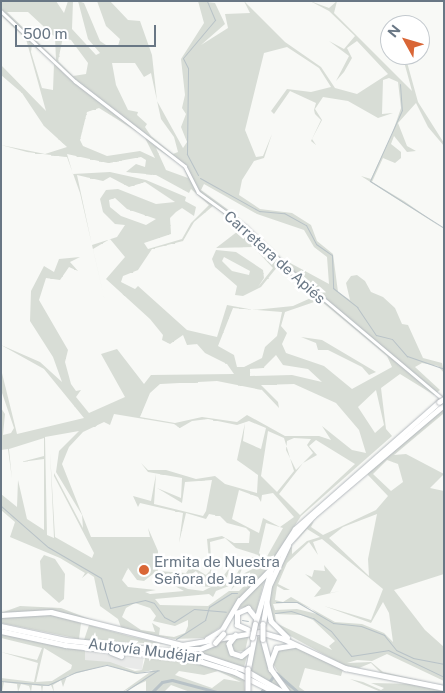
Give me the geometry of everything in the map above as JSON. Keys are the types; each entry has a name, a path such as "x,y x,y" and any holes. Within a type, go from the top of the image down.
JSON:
{"highway":[{"path":"149,639 184,642 211,638 224,628 243,597 275,563 293,537 320,510 443,402"},
{"path":"258,623 275,563 289,536 316,507 443,402"},
{"path":"248,692 250,649 268,589 286,548 320,510"},
{"path":"268,589 271,621 297,645"},
{"path":"148,647 198,650 215,642 223,634 243,597"},
{"path":"288,692 271,668 263,639 258,623 248,608 235,616 239,627 259,632 297,645 345,668 444,688"},
{"path":"1,615 51,612 149,639 193,644 238,633 259,632"},
{"name":"Autovía Mudéjar","path":"1,626 66,640 148,647 204,656 283,692"},
{"name":"Autovía Mudéjar","path":"1,631 90,648 153,653 210,663 262,681"},
{"path":"238,633 230,641 231,652 241,656 250,649"},
{"path":"248,668 253,638"},
{"path":"271,668 271,655 277,646 288,644 305,649"},
{"path":"90,648 121,656"},
{"path":"144,655 153,653"}],"street":[{"name":"Carretera de Apiés","path":"1,11 75,81 185,166 192,178 193,185 443,402"}],"shaded area":[{"path":"1,1 56,1 64,13 68,1 73,1 72,29 96,55 100,53 88,39 78,1 84,3 100,41 106,45 118,46 120,39 106,26 97,1 110,1 128,20 140,21 152,55 157,100 151,73 144,77 135,63 112,63 116,85 128,110 138,112 137,115 147,124 145,127 151,136 173,154 178,152 174,137 161,119 157,101 183,148 187,142 181,127 186,114 182,108 185,95 181,59 204,23 198,1 215,3 225,24 201,45 228,28 225,14 250,13 244,1 285,42 321,67 335,88 357,94 388,74 357,41 347,48 352,58 336,81 349,56 329,41 344,49 355,36 329,11 310,1 329,8 337,1 334,13 380,59 380,65 386,65 412,91 405,65 408,65 418,102 444,143 444,146 428,127 416,103 398,123 407,146 416,151 407,152 394,136 391,144 401,152 401,158 395,163 383,158 372,182 404,201 444,229 361,176 371,179 392,134 401,108 398,82 389,78 383,80 382,114 393,113 378,118 348,101 323,97 315,109 322,120 312,139 316,145 311,141 321,120 315,114 314,110 316,103 290,91 274,114 271,111 287,89 311,92 331,87 319,68 287,47 264,53 245,130 256,157 263,156 272,134 264,158 254,161 242,180 239,195 260,209 292,213 311,225 317,241 333,254 338,292 350,300 346,283 351,276 357,275 365,281 371,292 383,297 395,308 402,324 408,325 423,358 442,363 444,373 438,366 422,363 415,367 440,390 434,395 400,374 381,388 386,429 392,436 301,516 261,578 237,601 224,625 204,638 174,639 122,630 118,619 100,606 94,577 88,573 82,578 85,573 60,558 10,537 15,522 1,510 1,494 17,507 18,480 27,519 44,530 44,459 21,462 44,456 44,438 9,449 12,479 8,449 1,450 1,408 5,414 3,435 11,433 14,428 1,390 1,369 17,434 84,418 44,369 1,345 40,362 62,382 53,357 30,321 31,291 44,266 54,272 59,259 80,257 70,262 78,271 69,267 60,280 46,278 39,300 68,350 65,362 71,384 76,391 81,390 76,397 89,413 125,397 101,354 117,349 144,384 151,375 234,374 227,364 205,353 197,344 187,345 183,335 170,344 162,340 163,335 150,319 106,279 125,257 110,239 117,237 125,225 115,224 103,212 100,199 106,190 118,189 156,204 175,202 145,182 129,187 110,177 103,181 77,175 92,245 80,193 73,174 110,172 146,180 186,197 185,201 196,207 194,216 182,208 176,212 170,218 171,234 144,243 148,249 182,239 191,223 209,205 191,189 189,193 156,175 126,172 136,164 145,167 146,160 141,157 108,163 67,154 72,172 67,157 27,152 1,145 45,154 67,147 44,126 22,93 1,75 1,65 46,111 26,39 1,15","holes":["7,12 28,12 55,37 56,60","63,37 71,40 88,63 86,74 73,76 58,61","32,44 54,64 53,90 42,88 31,52","99,108 144,136 155,158 140,151 107,156 83,146 80,140 87,112","156,148 183,166 188,178 166,170","204,184 257,214 304,230 314,247 327,257 329,284 281,258 238,217 201,190","115,198 127,209 156,219 146,225 121,216 110,207 109,200","213,206 242,228 216,248 253,247 273,268 258,287 264,278 263,270 236,252 216,250 212,259 215,267 237,286 235,295 243,296 261,287 278,266 313,297 293,306 256,310 282,312 277,336 265,347 262,358 244,367 237,367 234,355 218,346 233,308 251,309 227,305 217,337 187,330 138,286 135,289 121,282 123,276 138,270 152,249 183,241 194,222","224,257 250,271 249,275 232,271 222,261","320,300 387,356 392,367 352,389 324,366 286,353 282,344 287,333 281,326 285,312","276,355 283,365 308,369 322,382 292,375 250,376 250,369 263,368","217,381 262,390 279,408 278,402 261,385 294,384 336,403 359,430 366,453 352,450 322,426 331,440 319,436 285,436 247,415 237,422 202,417 175,423 140,417 150,393 160,384","376,390 384,425 375,433 358,407","114,414 174,424 180,428 192,421 208,419 237,425 249,421 266,428 261,449 243,441 245,423 237,460 258,475 257,493 225,484 215,476 196,479 166,470 148,470 141,463 148,472 182,478 181,498 157,488 182,503 185,482 212,480 206,511 203,516 154,504 156,474 151,501 133,496 138,507 140,503 183,513 179,543 186,513 206,519 209,514 220,516 227,523 246,528 250,532 249,543 234,543 222,536 207,539 210,571 206,575 191,566 186,573 158,571 158,551 148,528 150,537 91,537 62,464 69,447 83,432 104,422 110,425","79,431 59,451 56,472 82,515 83,528 54,473 54,476 94,553 92,558 55,537 50,451 54,538 47,535 45,437","268,431 284,438 286,446 287,441 294,438 311,439 307,445 313,453 296,470 290,458 294,471 277,492 261,476","316,440 355,464 300,515 279,494 303,463 317,455 309,446","239,490 258,497 261,502 262,495 273,493 294,517 280,527 263,518 259,533 232,519","266,523 283,528 265,560 259,553","225,538 236,548 258,555 264,563 239,576 246,559 258,558 246,557 234,579 218,586 217,582 227,577 230,567 222,578 212,576 210,542","128,568 137,580 144,581 153,574 184,591 150,594 145,592 156,590 128,587 122,580","196,571 204,584 183,585 211,587 203,591 188,589 161,577 187,577","241,579 246,584 239,591 229,591 208,606 160,605 155,599 209,594 213,597 216,591 234,584 231,590","135,603 150,608 156,616 153,621 175,626 188,620 188,626 185,633 174,637 159,635 160,628 152,623 155,632 141,630 122,617 126,608"]},
{"path":"109,240 93,249 110,323 92,245"},
{"path":"301,337 322,340 376,372 369,375 362,367 328,350 318,350 316,343"},
{"path":"444,408 443,414 394,455 406,454 444,474 430,488 444,491 444,574 394,590 425,630 444,647 444,681 387,654 372,661 357,660 347,663 371,662 383,672 444,686 381,673 371,663 359,668 343,665 283,632 273,621 269,607 272,583 287,552 307,527 314,521 311,527 323,535 376,510 388,496 367,474","holes":["387,460 398,464 403,482 391,491 373,474","377,514 368,559 369,576 329,538 343,527","307,529 320,537 307,541 292,554 292,546","322,539 383,589 371,620 324,606 371,623 383,602 389,613 393,642 384,633 362,624 335,622 291,597 283,602 275,600 277,586 284,590 290,590 278,584 287,563 309,542 318,555 313,542","295,602 312,609 317,614 297,609 275,610 273,604","275,614 301,615 313,620 335,641 329,646 332,650 276,623"]},
{"path":"44,555 55,559 65,574 64,599 59,603 42,588 40,561"},
{"path":"324,565 337,580 330,593 340,591 314,597 321,588 305,574 312,577 314,570 325,571"},
{"path":"265,578 256,612 250,607 238,608"},
{"path":"20,606 61,608 118,630 53,610 1,613"},
{"path":"47,614 81,623 79,639 1,623 1,616"},
{"path":"89,625 129,636 164,644 84,640"},
{"path":"1,634 85,651 85,660 110,662 135,671 142,670 146,655 198,663 244,678 245,692 190,692 171,685 164,692 146,692 146,681 122,692 153,670 135,674 107,665 67,676 63,687 61,680 53,685 54,692 51,685 43,686 42,692 41,686 32,685 31,692 29,686 21,684 18,692 17,684 4,682 2,692 1,678 34,682 38,663 1,652 37,660 42,648 1,638","holes":["44,648 72,665 71,669 52,681 36,682","179,671 204,675 218,671 241,682 224,679 212,688 175,675"]},
{"path":"249,634 245,651 234,652 231,644 237,637"},
{"path":"262,635 268,665 287,692 249,670 256,638"},
{"path":"230,637 228,650 235,658 247,656 244,667 198,653"},
{"path":"291,646 343,669 341,676 305,668 299,687 306,692 290,692 272,662 279,649"},
{"path":"85,651 144,654 142,670 84,660"},
{"path":"350,679 363,682 381,690 384,688 371,683 417,684 444,692 381,692"}],"waterway":[{"path":"198,175 187,154 188,68 183,58 215,20 207,1"},
{"path":"400,84 402,110 370,181 444,228"},
{"path":"200,178 259,211 284,213 306,225 316,244 332,255 333,288 357,307 376,335 392,339 407,356 444,369"},
{"path":"1,506 48,547 101,578 110,608 145,600 154,603 164,617 174,622 194,609 226,612"},
{"path":"176,639 205,620 209,607 231,593 237,593"},
{"path":"276,602 297,602 333,623 361,626 384,635 396,650 413,658 444,664"},
{"path":"275,613 291,611 313,618 331,631 351,656 388,650 444,677"},
{"path":"242,620 248,621"},
{"path":"1,681 48,685 76,672 107,665 136,673 159,670"},
{"path":"124,692 158,670"},
{"path":"261,692 276,673 298,692"},
{"path":"152,692 162,682 172,680 217,692"},
{"path":"227,692 234,692"}],"place":[{"name":"Ermita de Nuestra Señora de Jara","path":"144,570"}]}
